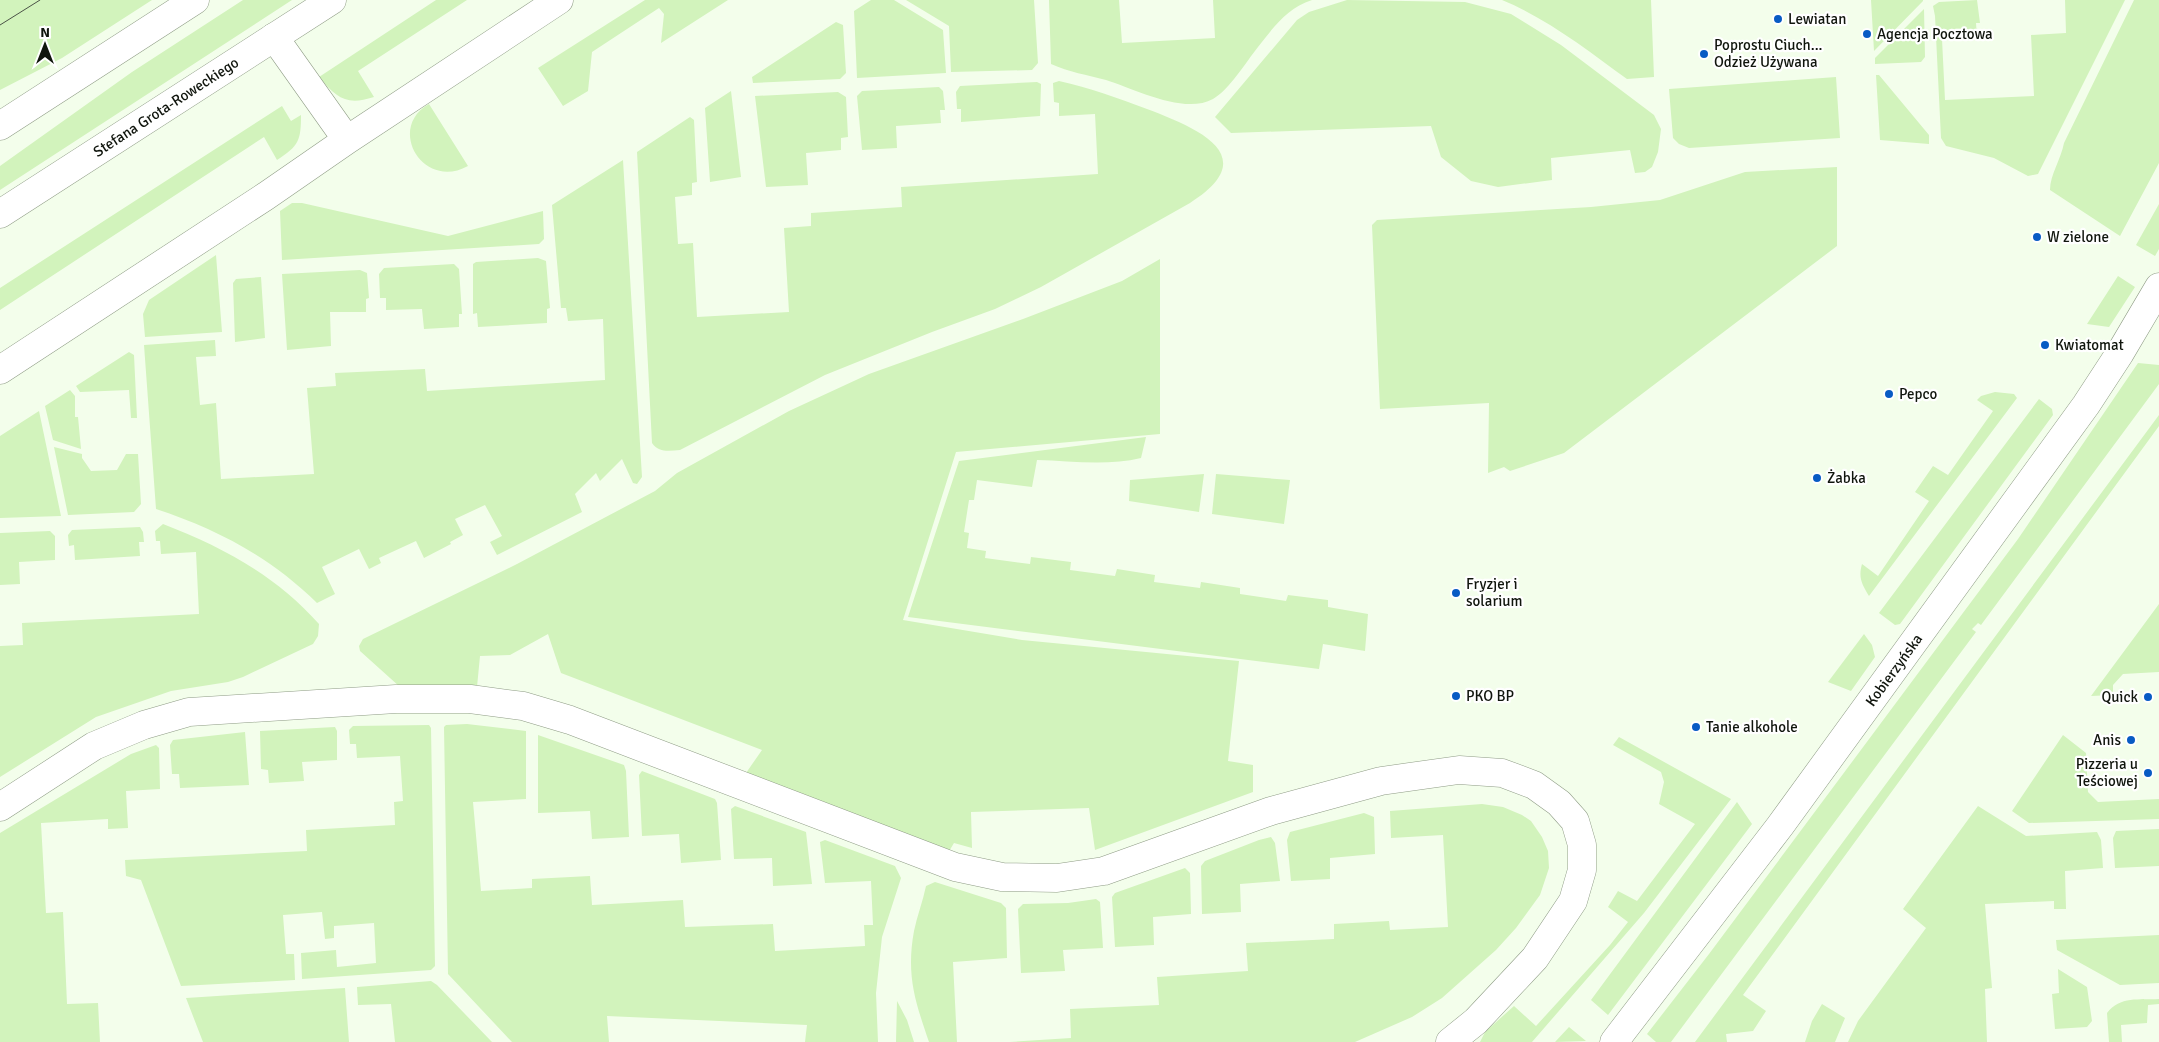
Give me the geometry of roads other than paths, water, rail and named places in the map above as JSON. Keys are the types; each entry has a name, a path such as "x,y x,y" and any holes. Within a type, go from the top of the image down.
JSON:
{"street":[{"path":"0,126 195,0"},
{"name":"Stefana Grota-Roweckiego","path":"0,214 332,0"},
{"path":"0,370 266,196 347,140 559,0"},
{"path":"274,37 347,140"},
{"name":"Kobierzyńska","path":"1614,1042 1780,826 2080,413 2120,353 2159,287"},
{"path":"0,807 94,746 144,725 190,712 396,699 470,699 523,706 570,720 955,866 1002,877 1057,878 1104,871 1271,811 1381,781 1459,770 1502,773 1534,784 1559,803 1574,821 1582,845 1582,870 1573,901 1535,958 1476,1021 1450,1042"}],"tram line":[{"path":"0,25 40,0"}],"place":[{"name":"Lewiatan","path":"1778,19"},
{"name":"Agencja Pocztowa","path":"1867,34"},
{"name":"Poprostu Ciuch... Odzież Używana","path":"1704,54"},
{"name":"W zielone","path":"2037,237"},
{"name":"Kwiatomat","path":"2045,345"},
{"name":"Pepco","path":"1889,394"},
{"name":"Żabka","path":"1817,478"},
{"name":"Fryzjer i solarium","path":"1456,593"},
{"name":"PKO BP","path":"1456,696"},
{"name":"Quick","path":"2148,697"},
{"name":"Tanie alkohole","path":"1696,727"},
{"name":"Anis","path":"2131,740"},
{"name":"Pizzeria u Teściowej","path":"2148,773"}]}
